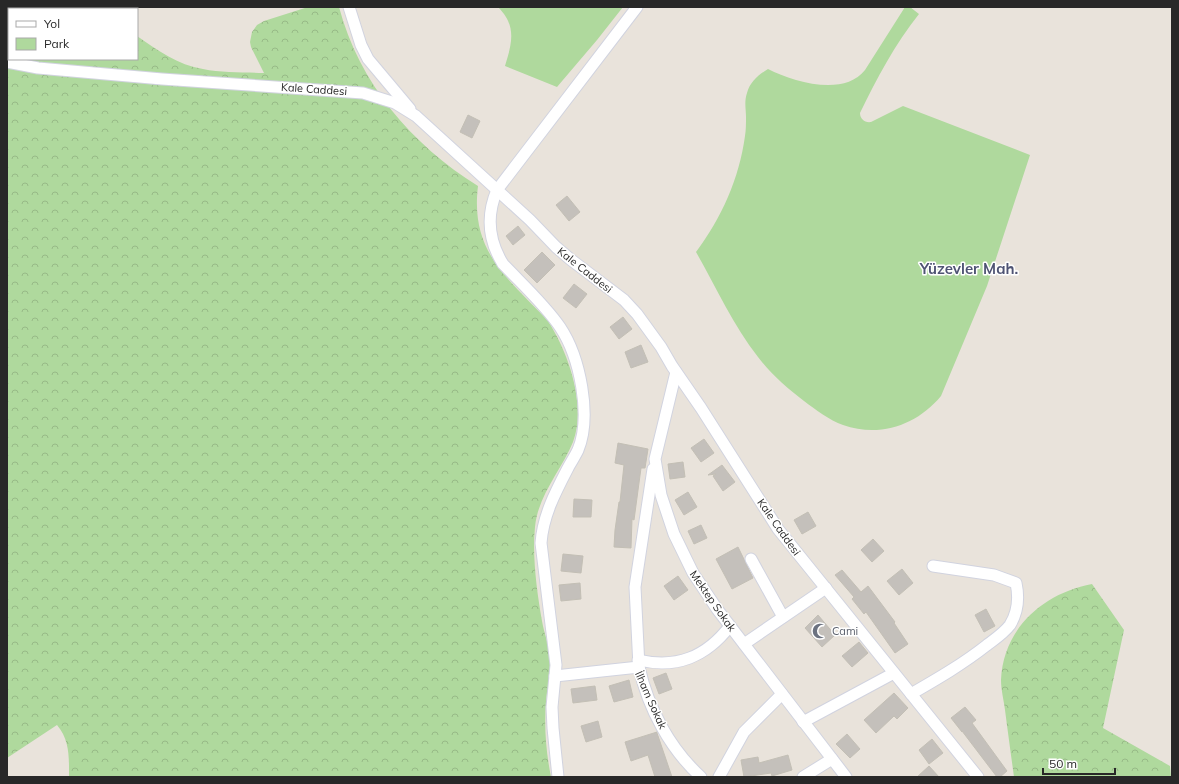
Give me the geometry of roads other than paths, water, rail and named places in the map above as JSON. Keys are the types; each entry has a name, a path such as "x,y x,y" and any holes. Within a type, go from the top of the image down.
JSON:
{"street":[{"path":"349,7 368,59 416,116"},
{"path":"558,777 552,728 552,707 556,665 542,554 542,532 549,507 580,443 584,420 583,394 573,353 566,338 560,327 503,264 493,246 489,217 493,199 497,190 637,7"},
{"name":"Kale Caddesi","path":"7,62 38,68 162,79 363,93 394,103 416,116 570,259 624,300 649,330 701,408 778,529 978,777"},
{"name":"Mektep Sokak","path":"676,372 654,459 661,495 674,534 693,573 708,598 846,777"},
{"path":"654,459 635,587 638,663 679,662 699,655 716,643 730,626"},
{"path":"751,558 783,617"},
{"path":"911,694 954,669 1005,630 1013,618 1018,604 1016,583 994,574 933,566"},
{"path":"744,644 826,588"},
{"name":"İlham Sokak","path":"555,676 638,663 643,685 659,720 679,753 701,777"},
{"path":"803,722 894,673"},
{"path":"719,777 744,732 782,694"},
{"path":"803,777 832,759"}],"place":[{"name":"Cami","path":"820,631"}],"district":[{"name":"Yüzevler Mah.","path":"969,269"}]}
